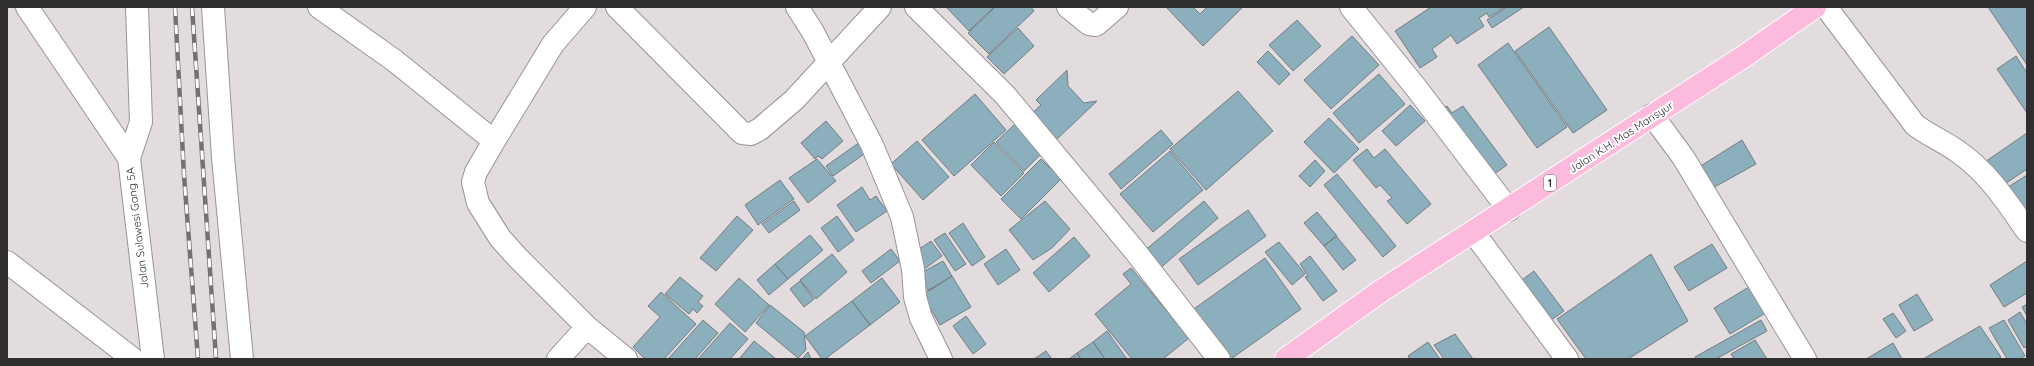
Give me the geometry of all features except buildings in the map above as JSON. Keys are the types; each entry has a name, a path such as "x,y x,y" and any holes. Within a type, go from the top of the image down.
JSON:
{"highway":[{"name":"Jalan K.H. Mas Mansyur","path":"1286,359 1381,291 1474,233 1652,115 1743,57 1815,7"}],"street":[{"name":"Jalan Sulawesi Gang 5A","path":"27,7 129,158 153,359"},
{"path":"129,158 141,122 137,7"},
{"path":"213,7 223,157 244,357"},
{"path":"320,7 395,61 494,141"},
{"path":"585,7 553,44 476,172 473,182 478,203 500,238 516,258 587,327 626,359"},
{"path":"617,7 742,133 752,134 794,100 880,7"},
{"path":"797,7 872,145 902,217 910,254 915,297 921,318 942,359"},
{"path":"916,7 1005,95 1135,251 1219,359"},
{"path":"1068,7 1088,24 1096,25 1117,7"},
{"path":"1351,7 1417,89 1509,210"},
{"path":"1826,7 1915,125 1931,137 1957,151 1981,171 1998,189 2027,231"},
{"path":"1652,115 1683,157 1805,359"},
{"path":"1474,233 1567,359"},
{"path":"7,262 133,359"},
{"path":"558,359 587,327"}],"railway":[{"path":"175,7 184,175 198,359"},
{"path":"192,7 216,359"}]}
